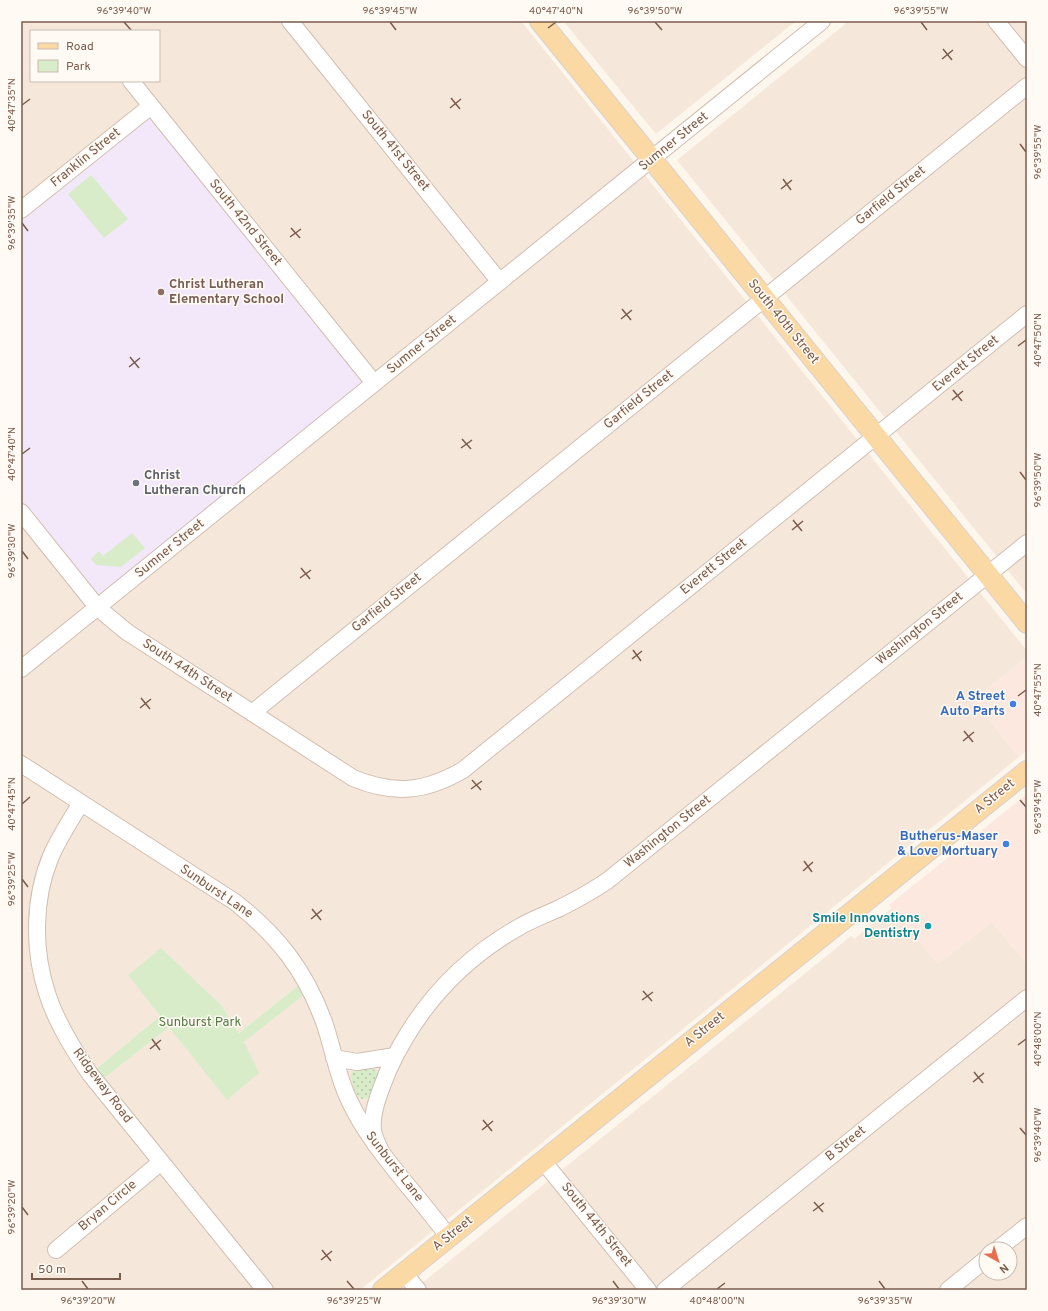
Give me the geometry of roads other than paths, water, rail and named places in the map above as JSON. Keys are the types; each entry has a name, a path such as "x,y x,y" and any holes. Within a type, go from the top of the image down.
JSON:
{"main road":[{"name":"South 40th Street","path":"540,21 1027,623"},
{"name":"A Street","path":"383,1290 1027,771"}],"street":[{"name":"South 41st Street","path":"290,21 500,282"},
{"name":"Sumner Street","path":"21,669 822,21"},
{"path":"996,21 1027,59"},
{"name":"South 42nd Street","path":"132,82 374,383"},
{"name":"Garfield Street","path":"252,713 1027,86"},
{"name":"Franklin Street","path":"21,210 151,106"},
{"name":"Everett Street","path":"387,788 411,789 429,785 447,779 463,770 1027,314"},
{"name":"South 44th Street","path":"21,512 98,608 112,621 353,778 387,788"},
{"name":"Washington Street","path":"382,1153 376,1141 373,1130 373,1119 376,1104 385,1079 395,1056 413,1024 431,999 452,976 472,958 496,940 523,925 582,897 607,881 1027,543"},
{"name":"Sunburst Lane","path":"21,764 234,902 255,918 273,936 303,977 315,1000 324,1024 340,1080 362,1124 382,1153 449,1237"},
{"name":"Ridgeway Road","path":"81,803 62,834 50,858 39,900 37,944 41,970 50,1001 58,1021 74,1050 90,1074 265,1290"},
{"name":"B Street","path":"665,1290 1027,998"},
{"path":"334,1058 357,1062 395,1056"},
{"name":"South 44th Street","path":"543,1161 648,1290"},
{"name":"Bryan Circle","path":"56,1250 161,1162"},
{"path":"1008,1241 1027,1226"},
{"path":"948,1290 978,1266"},
{"path":"404,1273 418,1290"}],"place":[{"name":"Christ Lutheran Elementary School","path":"161,292"},
{"name":"Christ Lutheran Church","path":"136,483"},
{"name":"A Street Auto Parts","path":"1013,704"},
{"name":"Butherus-Maser & Love Mortuary","path":"1006,844"},
{"name":"Smile Innovations Dentistry","path":"928,926"}],"park label":[{"name":"Sunburst Park","path":"200,1023"}]}
